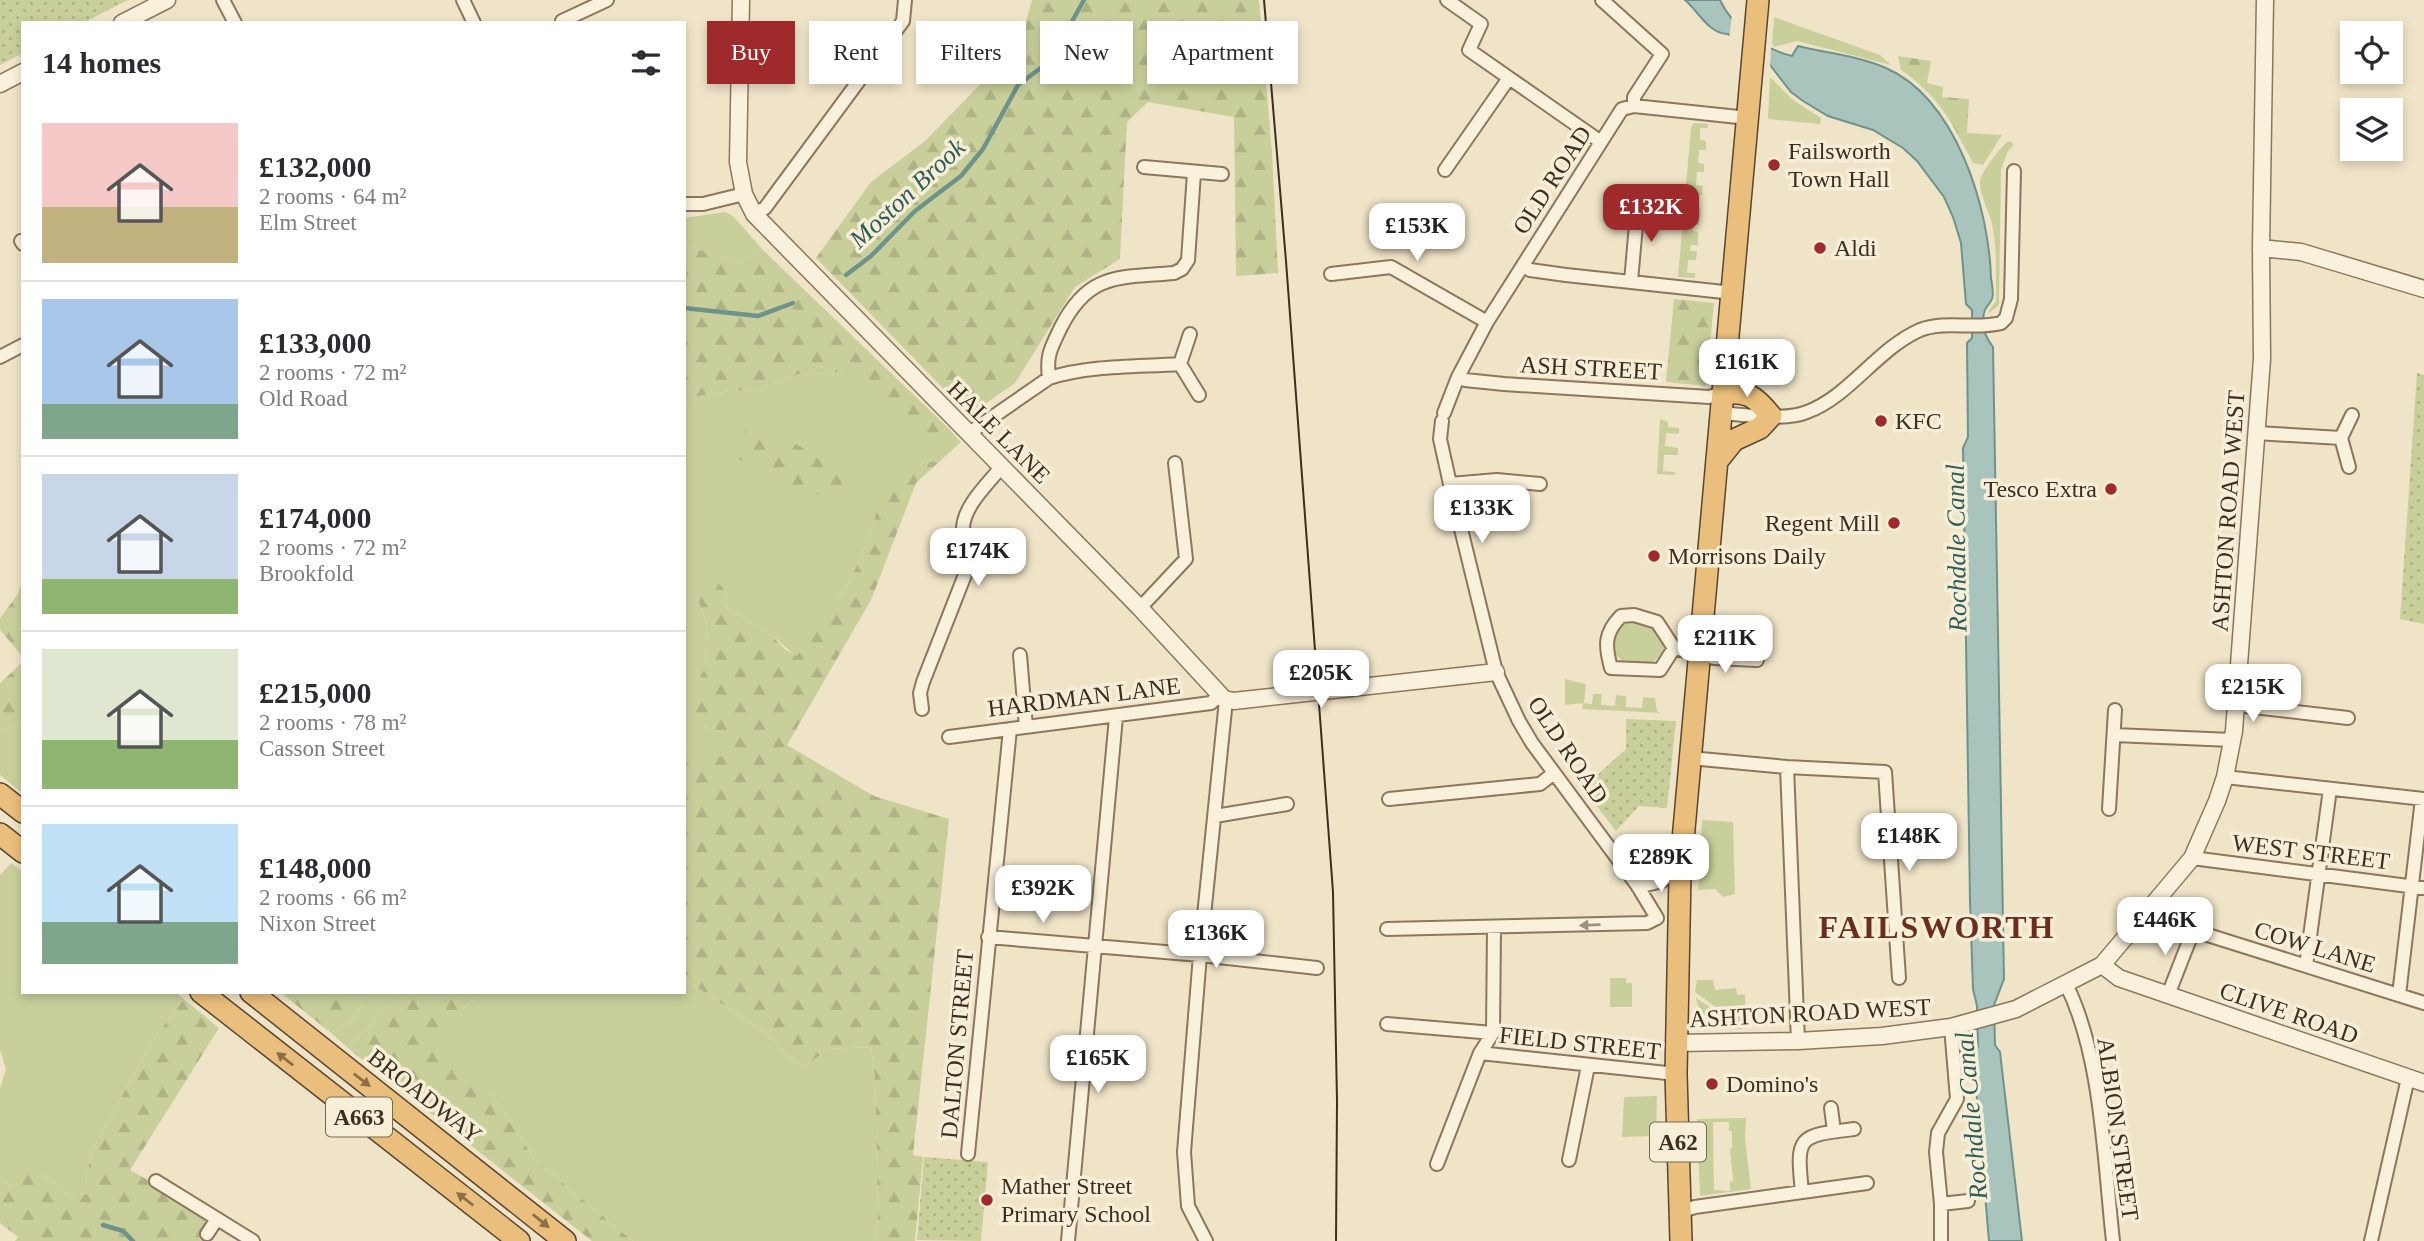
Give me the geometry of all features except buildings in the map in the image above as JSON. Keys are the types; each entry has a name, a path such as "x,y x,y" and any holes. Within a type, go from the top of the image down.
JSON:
{"highway":[{"name":"A62","path":"1681,1241 1677,1043 1667,918 1680,867 1757,10"},
{"path":"1717,460 1734,440 1760,428 1771,416 1760,403 1742,392 1722,403"},
{"path":"0,794 21,810"},
{"path":"0,834 21,850"},
{"name":"A663","path":"204,994 519,1241"},
{"name":"BROADWAY","path":"254,994 565,1241"}],"street":[{"path":"126,21 167,0"},
{"path":"223,0 234,21"},
{"path":"463,0 473,21"},
{"path":"562,20 607,0"},
{"name":"HALE LANE","path":"741,0 738,162 744,194 754,214 1140,608 1223,697"},
{"path":"754,214 765,208 903,21 905,0"},
{"path":"1447,0 1481,24 1469,50 1601,142"},
{"name":"OLD ROAD","path":"1602,0 1661,54 1634,97 1634,106 1622,109 1487,322 1458,377 1443,417 1440,439 1496,672 1519,721 1638,887 1667,918"},
{"name":"ASHTON ROAD WEST","path":"1677,1043 1798,1041 1882,1035 1958,1025 2001,1014 2102,965 2192,858 2225,777 2236,705 2262,359 2265,0"},
{"path":"0,84 21,73"},
{"path":"1445,170 1509,78"},
{"path":"1634,106 1748,118"},
{"path":"1144,167 1222,174"},
{"path":"1771,416 1805,414 1824,404 1903,338 1925,329 1963,324 1994,325 2006,318 2010,310 2014,172"},
{"path":"1049,378 1046,358 1072,306 1087,290 1106,280 1174,273 1182,269 1188,260 1194,173"},
{"path":"686,204 704,204 744,194"},
{"path":"1631,281 1638,203"},
{"path":"2261,248 2301,252 2424,289"},
{"path":"1522,265 1530,270 1732,293"},
{"path":"1331,274 1391,267 1487,322"},
{"path":"1180,365 1190,334"},
{"path":"0,357 21,346"},
{"path":"968,434 1049,378 1085,369 1180,365"},
{"path":"1180,365 1199,395"},
{"name":"ASH STREET","path":"1458,377 1504,384 1709,397 1722,403"},
{"path":"2348,467 2340,438 2352,415"},
{"path":"2256,433 2340,438"},
{"path":"1140,608 1186,559 1175,463"},
{"path":"925,704 920,692 922,682 968,567 970,555 963,531 964,519 968,509 1002,466"},
{"path":"1450,484 1497,480 1540,484"},
{"path":"1674,648 1660,670 1611,667 1605,647 1613,624 1621,616 1634,615 1657,622 1674,648 1714,658 1757,660"},
{"path":"1020,655 1026,727"},
{"name":"HARDMAN LANE","path":"949,737 1116,717 1211,703 1223,697 1358,689 1496,672"},
{"path":"1206,1241 1188,1206 1184,1152 1200,955 1215,816 1223,697"},
{"path":"2236,705 2348,718"},
{"path":"2109,809 2115,710"},
{"path":"1068,1241 1116,717"},
{"name":"DALTON STREET","path":"968,1154 1010,729"},
{"path":"2113,735 2232,740"},
{"path":"1690,758 1885,772 1899,978"},
{"path":"1787,767 1798,1041"},
{"path":"1389,799 1540,783 1554,773"},
{"path":"2225,777 2423,799 2418,887 2399,995"},
{"path":"2306,966 2330,789"},
{"path":"1215,816 1287,804"},
{"name":"WEST STREET","path":"2192,858 2418,887"},
{"path":"1638,887 1662,881 1680,867"},
{"path":"1387,929 1647,923 1667,918"},
{"name":"COW LANE","path":"2179,926 2424,1003"},
{"path":"1437,1164 1480,1053 1493,1033 1494,928"},
{"path":"2168,995 2193,931"},
{"path":"988,937 1317,968"},
{"name":"CLIVE ROAD","path":"2102,965 2119,978 2416,1081"},
{"name":"ALBION STREET","path":"2066,984 2077,1007 2095,1083 2113,1241"},
{"path":"1387,1024 1493,1033"},
{"path":"1941,1241 1936,1152 1938,1133 1957,1099 1953,1036 1958,1025"},
{"name":"FIELD STREET","path":"1480,1053 1676,1074"},
{"path":"1569,1160 1588,1066"},
{"path":"2371,1241 2416,1081"},
{"path":"1831,1108 1834,1131"},
{"path":"1802,1192 1799,1156 1810,1136 1854,1129"},
{"path":"156,1181 253,1241"},
{"path":"1679,1212 1695,1207 1867,1184"},
{"path":"1941,1204 1968,1201"},
{"path":"207,1234 217,1219"}],"green space":[{"path":"0,0 128,0 87,21 21,21 21,54 0,65"},
{"path":"1032,0 1259,0 1261,21 1147,21 1147,84 1266,84 1278,273 1236,276 1234,117 1148,102 1127,122 1120,259 1075,287 1015,383 969,415 816,258 871,182 925,141 981,84 1026,84 1026,21"},
{"path":"1774,17 1880,55 1891,65 1797,41 1774,47"},
{"path":"1898,56 1931,61 1927,83 1943,87 1942,97 1969,99 1967,133 1958,135 1934,99 1901,70"},
{"path":"1770,77 1793,100 1821,118 1820,124 1768,119"},
{"path":"1694,123 1708,124 1707,128 1700,128 1700,140 1706,141 1706,150 1699,150 1698,163 1704,164 1704,172 1697,172 1696,185 1703,186 1702,195 1695,195 1694,208 1701,209 1699,225 1693,225 1693,231 1698,232 1698,245 1691,245 1690,251 1697,251 1696,260 1688,260 1687,273 1695,273 1695,278 1678,277 1691,127"},
{"path":"1958,135 2002,135 1983,165 1973,163"},
{"path":"2009,141 2013,146 2008,151 2001,170 1999,305 1989,313 1996,301 1995,252 1992,224 1980,181 1992,160"},
{"path":"725,212 733,216 763,250 738,262 700,250 686,241 686,218"},
{"path":"686,241 700,250 738,262 763,250 947,427 937,437 919,437 846,372 799,374 759,390 692,397 686,404"},
{"path":"1674,299 1714,303 1706,386 1666,382"},
{"path":"847,372 919,436 937,437 947,427 961,442 940,461 924,462 877,510 869,538 849,583 797,657 770,634 727,609 724,589 696,596 708,626 706,668 696,684 703,726 732,736 732,756 707,759 686,744 686,404 692,397 759,390 799,374"},
{"path":"2417,373 2424,375 2424,624 2400,619"},
{"path":"1660,419 1668,422 1668,427 1679,428 1679,434 1666,433 1665,446 1678,448 1678,455 1664,455 1663,471 1675,472 1675,475 1657,474"},
{"path":"751,425 801,447 835,471 845,481 832,500 766,475 727,452"},
{"path":"940,461 916,483 871,600 787,745 874,796 949,819 913,1155 923,1157 915,1241 875,1241 878,1217 875,1079 871,1047 828,1049 803,1068 757,1027 686,980 686,744 707,758 732,755 731,736 703,726 688,706 696,683 706,667 708,626 696,596 708,573 724,589 727,609 770,634 786,650 797,656 849,583 869,538 877,510 891,490 925,462"},
{"path":"21,584 21,655 0,630 0,618 18,594"},
{"path":"1638,622 1651,625 1666,642 1665,651 1652,663 1624,662 1613,653 1616,630 1624,624"},
{"path":"21,664 21,720 0,732 0,683"},
{"path":"1565,679 1586,684 1584,703 1592,704 1593,694 1602,694 1601,705 1615,706 1616,695 1626,696 1626,707 1642,708 1643,697 1655,698 1657,711 1661,713 1582,709 1583,703 1565,705"},
{"path":"1626,719 1676,721 1667,808 1639,806 1616,831 1583,788 1626,749"},
{"path":"21,720 21,792 0,775 0,732"},
{"path":"1702,820 1733,822 1735,894 1723,897 1715,889 1698,890"},
{"path":"11,863 21,870 21,994 178,994 184,999 152,1041 91,1153 86,1181 88,1194 69,1196 42,1173 10,1186 0,1178 0,1088 6,1069 0,1050 0,875"},
{"path":"1610,978 1626,978 1626,983 1632,983 1632,1007 1610,1007"},
{"path":"686,980 757,1027 803,1068 828,1049 871,1047 875,1079 878,1217 875,1241 633,1241 534,1159 499,1103 438,1047 466,1005 485,994 686,994"},
{"path":"1697,980 1713,980 1715,990 1736,988 1737,995 1745,994 1746,1029 1695,992"},
{"path":"282,994 367,994 354,1017 331,1033"},
{"path":"367,994 396,994 349,1049 331,1033 354,1017"},
{"path":"396,994 485,994 466,1005 439,1047 499,1103 534,1159 633,1241 592,1241 349,1049"},
{"path":"1696,998 1742,1029 1727,1028 1707,1018 1698,1006"},
{"path":"184,999 219,1028 130,1170 209,1214 209,1241 15,1241 18,1237 0,1223 0,1178 10,1186 28,1169 42,1173 69,1196 87,1194 86,1181 91,1153 152,1041"},
{"path":"1657,1096 1656,1136 1622,1137 1624,1097"},
{"path":"1746,1118 1745,1139 1751,1189 1700,1196 1697,1119","holes":["1713,1122 1729,1122 1729,1131 1732,1131 1730,1148 1733,1181 1730,1182 1730,1191 1714,1190"]},
{"path":"924,1157 988,1162 981,1241 917,1240"}],"water":[{"path":"1685,0 1720,0 1732,19 1750,36 1781,53 1792,56 1798,46 1854,58 1886,68 1911,83 1932,104 1949,129 1964,158 1984,220 1993,292 1985,311 1983,327 1993,347 2004,979 1994,1005 1995,1045 2000,1052 2022,1241 1989,1241 1973,1053 1978,1047 1970,901 1963,448 1968,437 1967,343 1972,338 1972,310 1966,304 1961,243 1944,197 1917,161 1903,148 1873,130 1828,116 1803,101 1791,92 1770,65 1728,34 1709,26"}],"pier":[{"path":"1732,15 1771,45 1770,71 1729,39"}],"waterway":[{"name":"Moston Brook","path":"846,275 871,256 915,211 961,176 983,149 1018,85 1050,61 1084,0"},
{"name":"Moston Brook","path":"686,308 758,316 793,303"},
{"name":"Moston Brook","path":"103,1225 123,1231 133,1241"}],"tram line":[{"path":"1264,0 1333,892 1337,1101 1336,1241"}],"place":[{"name":"Failsworth Town Hall","path":"1774,165"},
{"name":"Aldi","path":"1820,248"},
{"name":"KFC","path":"1881,421"},
{"name":"Tesco Extra","path":"2111,489"},
{"name":"Regent Mill","path":"1894,523"},
{"name":"Morrisons Daily","path":"1654,556"},
{"name":"Domino's","path":"1712,1084"},
{"name":"Mather Street Primary School","path":"987,1200"}],"district":[{"name":"FAILSWORTH","path":"1937,927"}],"water label":[{"name":"Rochdale Canal","path":"1956,548"},
{"name":"Rochdale Canal","path":"1971,1116"}]}
